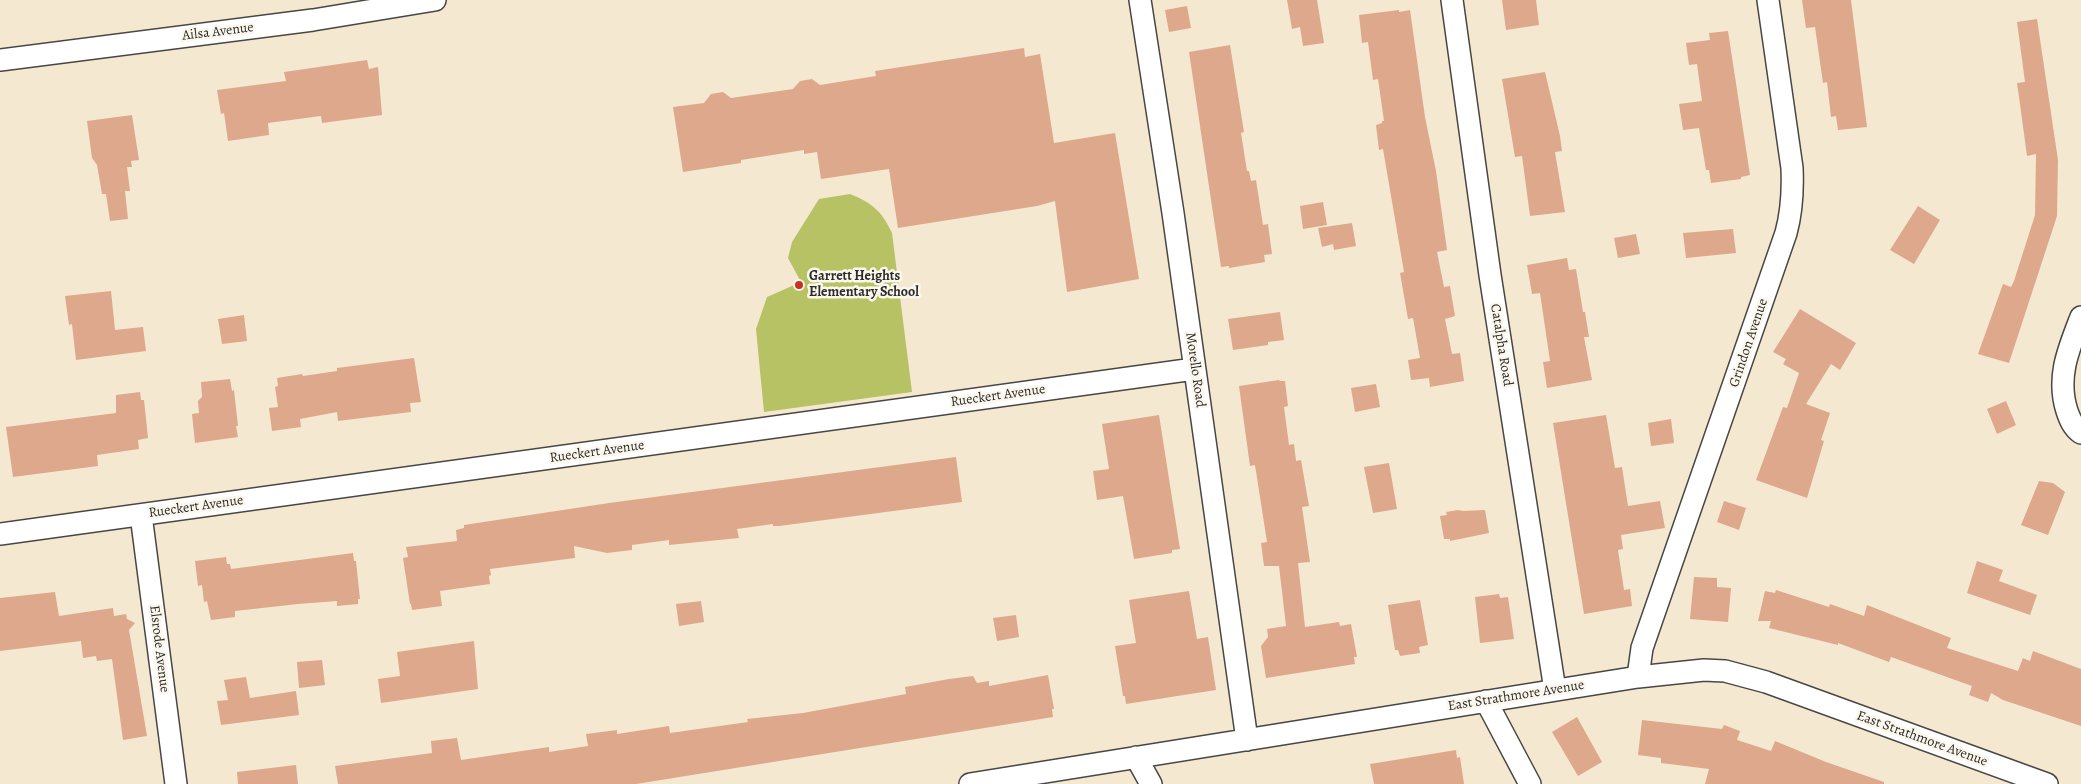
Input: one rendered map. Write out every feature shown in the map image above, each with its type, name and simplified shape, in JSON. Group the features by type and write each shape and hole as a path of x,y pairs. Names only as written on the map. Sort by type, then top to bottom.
{"street":[{"name":"Ailsa Avenue","path":"0,60 313,20 435,0"},
{"name":"Morello Road","path":"1140,0 1247,740"},
{"name":"Catalpha Road","path":"1452,0 1518,461 1555,690"},
{"name":"Grindon Avenue","path":"1638,677 1642,648 1739,373 1792,211 1792,168 1768,0"},
{"path":"2076,428 2065,404 2063,371 2067,352 2081,317"},
{"name":"Rueckert Avenue","path":"0,534 1194,369"},
{"name":"Elsrode Avenue","path":"141,514 176,784"},
{"name":"East Strathmore Avenue","path":"970,784 1638,677 1704,670 1725,671 1744,675 2047,784"},
{"path":"1486,701 1530,784"},
{"path":"1136,757 1151,784"}],"green space":[{"path":"850,194 876,209 892,233 912,392 764,412 756,329 767,297 801,282 788,258 792,242 819,199"}],"building":[{"path":"1287,0 1317,0 1324,43 1303,46 1300,27 1292,29"},
{"path":"1502,0 1536,0 1539,25 1506,30"},
{"path":"1802,0 1851,0 1867,127 1838,130 1836,116 1831,117 1827,82 1823,83 1815,27 1806,28"},
{"path":"1187,6 1191,28 1169,32 1165,10"},
{"path":"1399,10 1399,12 1410,10 1447,250 1437,252 1444,287 1450,286 1455,316 1445,319 1452,354 1460,353 1464,381 1430,387 1429,378 1411,380 1408,360 1420,358 1413,318 1408,319 1400,273 1404,272 1383,149 1379,150 1376,125 1384,121 1378,79 1373,80 1368,42 1362,43 1359,15"},
{"path":"2037,19 2058,160 2057,216 2009,363 1978,354 2003,284 2011,287 2014,281 2035,215 2036,154 2027,156 2017,83 2025,82 2017,22"},
{"path":"1728,31 1750,175 1741,177 1741,179 1711,183 1709,170 1706,170 1699,128 1683,130 1679,104 1702,101 1697,64 1689,65 1686,43 1710,40 1709,33"},
{"path":"1230,45 1244,132 1241,133 1247,171 1249,171 1251,181 1256,180 1263,225 1268,224 1272,254 1264,255 1265,262 1229,268 1229,266 1221,267 1189,52"},
{"path":"1024,48 1025,57 1040,54 1054,143 1115,133 1139,279 1067,292 1055,201 1037,206 898,228 889,169 821,179 817,152 804,154 804,150 741,160 741,163 683,172 673,107 704,103 711,94 723,92 731,98 793,89 800,81 812,79 820,85 876,76 875,71"},
{"path":"367,60 369,69 378,67 382,115 322,123 321,116 268,123 269,135 228,141 224,113 221,114 217,90 286,81 284,72"},
{"path":"1545,72 1560,136 1562,151 1555,152 1565,212 1530,216 1522,156 1515,157 1502,79"},
{"path":"132,115 139,160 131,161 132,167 127,167 130,191 125,191 128,219 110,221 106,194 102,194 97,165 92,158 87,121"},
{"path":"1323,202 1327,225 1303,229 1300,206"},
{"path":"1918,206 1940,220 1914,264 1890,250"},
{"path":"1352,223 1356,246 1334,250 1333,244 1322,247 1318,228"},
{"path":"1733,229 1736,253 1686,258 1683,233"},
{"path":"1636,234 1640,254 1618,258 1614,238"},
{"path":"1567,258 1569,270 1576,269 1583,312 1585,312 1589,337 1584,337 1592,380 1547,388 1543,362 1550,361 1540,293 1532,294 1527,265"},
{"path":"111,291 115,330 143,327 146,351 76,360 72,324 69,325 65,296"},
{"path":"1800,309 1856,343 1840,370 1831,364 1806,404 1830,413 1821,440 1824,441 1807,498 1756,480 1783,407 1787,408 1799,373 1783,364 1786,359 1773,352"},
{"path":"1280,312 1284,340 1268,342 1268,345 1233,350 1228,319"},
{"path":"244,315 247,341 222,344 218,319"},
{"path":"414,358 421,402 410,403 411,412 338,421 337,412 300,419 301,427 272,431 269,408 278,407 275,387 278,386 277,378 302,374 303,376 337,371 337,368"},
{"path":"230,379 232,391 234,390 238,437 195,443 192,414 199,413 198,401 202,397 201,382"},
{"path":"1279,380 1285,381 1288,406 1284,407 1289,445 1294,444 1296,461 1301,460 1309,506 1302,507 1310,562 1298,563 1305,627 1339,622 1340,626 1351,624 1357,657 1354,657 1355,664 1266,678 1261,646 1268,637 1267,629 1286,626 1279,566 1264,566 1261,543 1267,542 1255,465 1250,466 1239,386"},
{"path":"1376,384 1380,407 1355,412 1351,388"},
{"path":"140,392 141,400 144,400 148,438 138,440 139,449 97,455 98,466 13,477 6,427 116,413 116,395"},
{"path":"2006,401 2016,425 1997,434 1987,409"},
{"path":"1159,415 1180,549 1172,550 1172,553 1134,559 1123,496 1097,500 1093,471 1109,469 1102,424"},
{"path":"1606,415 1615,468 1622,467 1628,506 1660,501 1665,528 1621,535 1623,549 1618,550 1624,590 1630,589 1632,606 1584,614 1553,423"},
{"path":"1671,419 1674,443 1651,446 1648,423"},
{"path":"956,457 962,502 779,526 773,526 773,524 737,529 739,538 669,545 669,540 632,545 632,550 607,553 574,546 575,558 490,569 490,584 440,591 442,606 412,610 410,604 403,558 408,557 406,547 457,541 456,530 464,528 464,525 609,503"},
{"path":"1389,463 1397,509 1373,513 1364,467"},
{"path":"2039,481 2053,483 2065,492 2048,535 2021,525"},
{"path":"1724,501 1746,508 1739,530 1717,522"},
{"path":"1485,510 1489,533 1450,541 1450,539 1444,539 1440,516 1447,515 1446,512"},
{"path":"353,553 354,561 356,561 360,599 358,599 358,604 337,606 337,601 298,604 235,611 235,617 211,620 207,601 204,602 202,585 198,586 195,561 226,557 227,564 230,564 231,569"},
{"path":"1977,561 2003,570 1999,581 2037,595 2030,615 1967,593"},
{"path":"1694,577 1717,578 1717,587 1731,588 1728,622 1690,619"},
{"path":"1776,590 1829,607 1830,604 1864,616 1867,605 1951,638 1947,648 2018,671 2023,658 2030,661 2033,651 2081,669 2081,726 2003,700 1991,693 1988,702 1969,695 1972,686 1891,657 1889,662 1838,643 1838,645 1769,628 1771,621 1758,621 1765,591 1775,593"},
{"path":"1189,591 1197,639 1208,637 1216,690 1126,704 1115,646 1136,643 1129,600"},
{"path":"55,592 59,616 113,608 114,616 126,614 127,619 135,623 129,630 147,736 123,740 112,659 97,661 96,656 83,658 81,641 0,651 0,598"},
{"path":"1499,594 1500,598 1508,597 1514,639 1480,643 1475,597"},
{"path":"1420,600 1428,645 1419,647 1420,653 1400,656 1398,650 1395,650 1388,605"},
{"path":"701,601 704,622 679,626 676,604"},
{"path":"1016,615 1019,637 997,641 993,618"},
{"path":"474,641 478,689 381,703 378,679 400,676 397,652"},
{"path":"322,660 325,685 299,688 297,662"},
{"path":"1048,675 1054,709 1052,709 1053,717 636,784 338,784 335,766 432,753 431,741 457,738 461,760 549,747 549,752 588,746 586,734 617,730 617,734 669,726 670,733 748,722 747,719 803,713 906,694 905,687 949,679 973,676 977,683 989,681 989,686"},
{"path":"246,677 250,698 296,691 299,715 221,725 217,701 228,700 224,680"},
{"path":"1577,717 1602,762 1578,776 1552,732"},
{"path":"1642,720 1722,729 1724,725 1740,731 1737,740 1771,751 1775,741 1826,762 1884,782 1884,784 1705,784 1709,769 1661,763 1661,758 1638,755"},
{"path":"1456,750 1457,758 1460,757 1464,784 1374,784 1370,764"},
{"path":"296,765 298,784 238,784 237,772"}],"place":[{"name":"Garrett Heights Elementary School","path":"799,285"}]}
